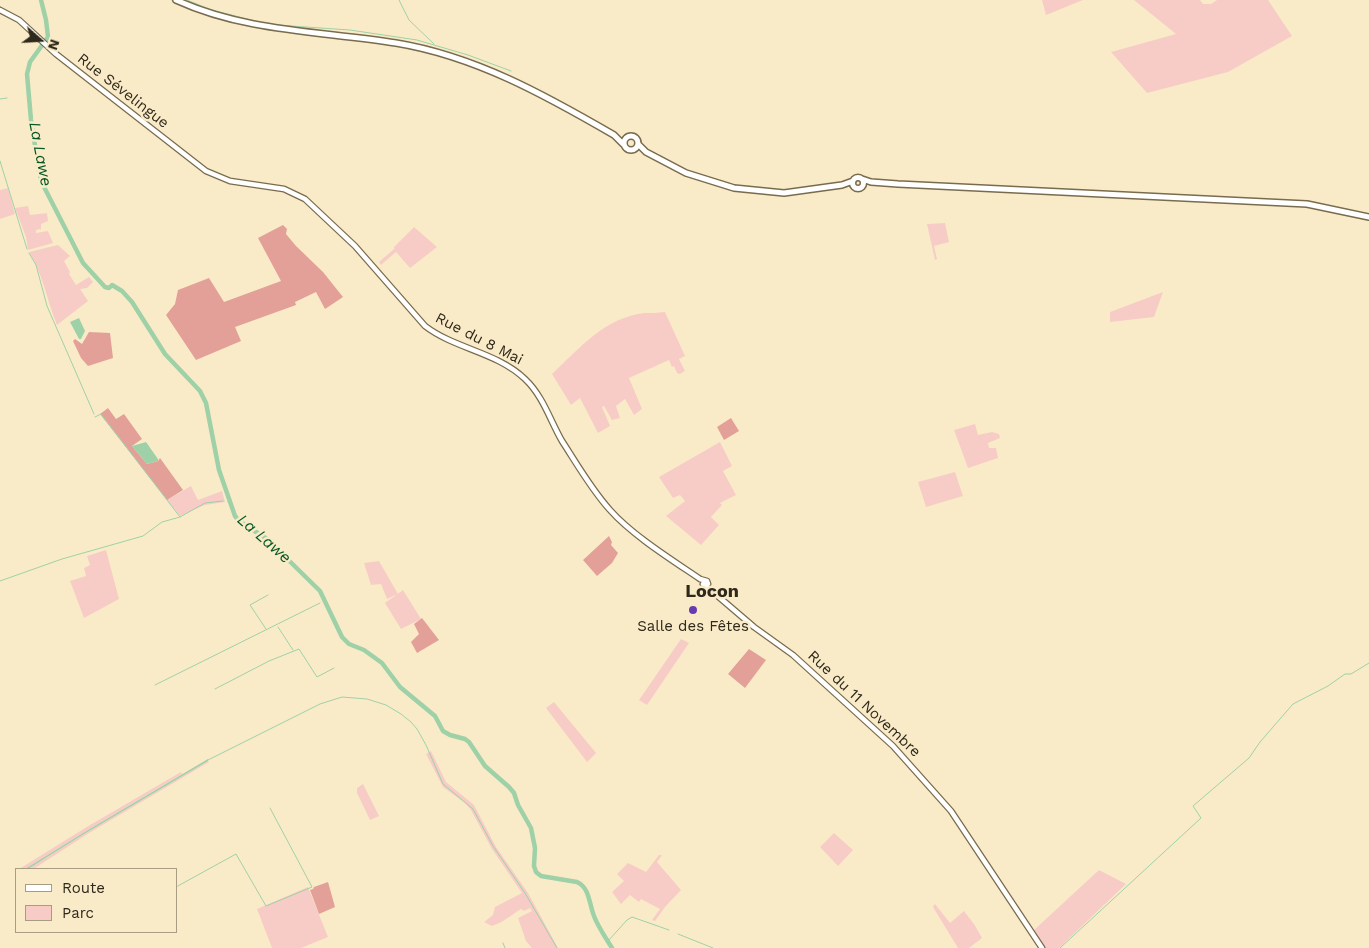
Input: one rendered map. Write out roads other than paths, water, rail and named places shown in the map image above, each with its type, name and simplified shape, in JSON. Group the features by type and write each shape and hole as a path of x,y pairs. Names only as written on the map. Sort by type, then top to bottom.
{"main road":[{"path":"176,0 242,23 373,39 445,53 491,70 524,85 614,135 627,150 646,152"},
{"name":"Rue Sévelingue","path":"0,10 16,17 44,44 199,166 214,175 236,183"},
{"path":"614,135 635,137 638,144 646,152 686,173 734,188 784,193 842,185 857,178 879,183 1307,204 1369,217"},
{"path":"623,144 627,137"},
{"path":"635,150 638,144"},
{"path":"862,179 863,186"},
{"path":"853,180 853,187"},
{"name":"Rue du 8 Mai","path":"236,183 273,187 301,196 349,240 425,326 495,359 522,376 535,390 562,439 610,510 634,533 705,583"},
{"path":"842,185 857,189 879,183"},
{"name":"Rue du 11 Novembre","path":"705,583 754,627 805,665 887,739 951,810 1042,948"}],"waterway":[{"name":"La Lawe","path":"41,0 48,37 30,62 27,74 31,120 42,183 83,263 105,287 109,288 112,285 122,291 132,302 165,354 200,391 206,403 219,470 235,516 239,521 267,539 320,591 342,637 349,644 364,650 382,663 400,687 435,716 443,731 469,742 485,766 509,787 514,793 518,805 531,828 535,848 534,866 536,872 541,876 577,882 581,885 587,892 592,911 612,948"},
{"path":"187,0 212,10 263,23"},
{"path":"399,0 409,20 434,44"},
{"path":"277,25 350,30 417,40 468,55 511,71"},
{"path":"0,99 7,98"},
{"path":"0,161 27,249"},
{"path":"29,253 36,265 47,306 94,414"},
{"path":"95,417 101,414 180,517"},
{"path":"0,581 62,559 143,536 162,522 180,517 205,503 223,501"},
{"path":"266,629 250,605 268,595"},
{"path":"155,685 320,603"},
{"path":"278,627 293,650"},
{"path":"215,689 269,661 299,649 317,677 334,668"},
{"path":"1060,948 1201,818 1193,806 1249,758 1260,742 1293,704 1328,686 1345,674 1351,674 1369,663"},
{"path":"206,761 320,704 342,697 367,699 386,705 401,714 417,729 443,784 473,809 493,846 525,893 557,948"},
{"path":"178,886 236,854 266,906 312,887 270,808"},
{"path":"608,941 632,917 669,930"},
{"path":"678,934 713,948"},
{"path":"503,943 505,948"}],"place":[{"name":"Salle des Fêtes","path":"693,610"}],"district":[{"name":"Locon","path":"712,592"}]}
